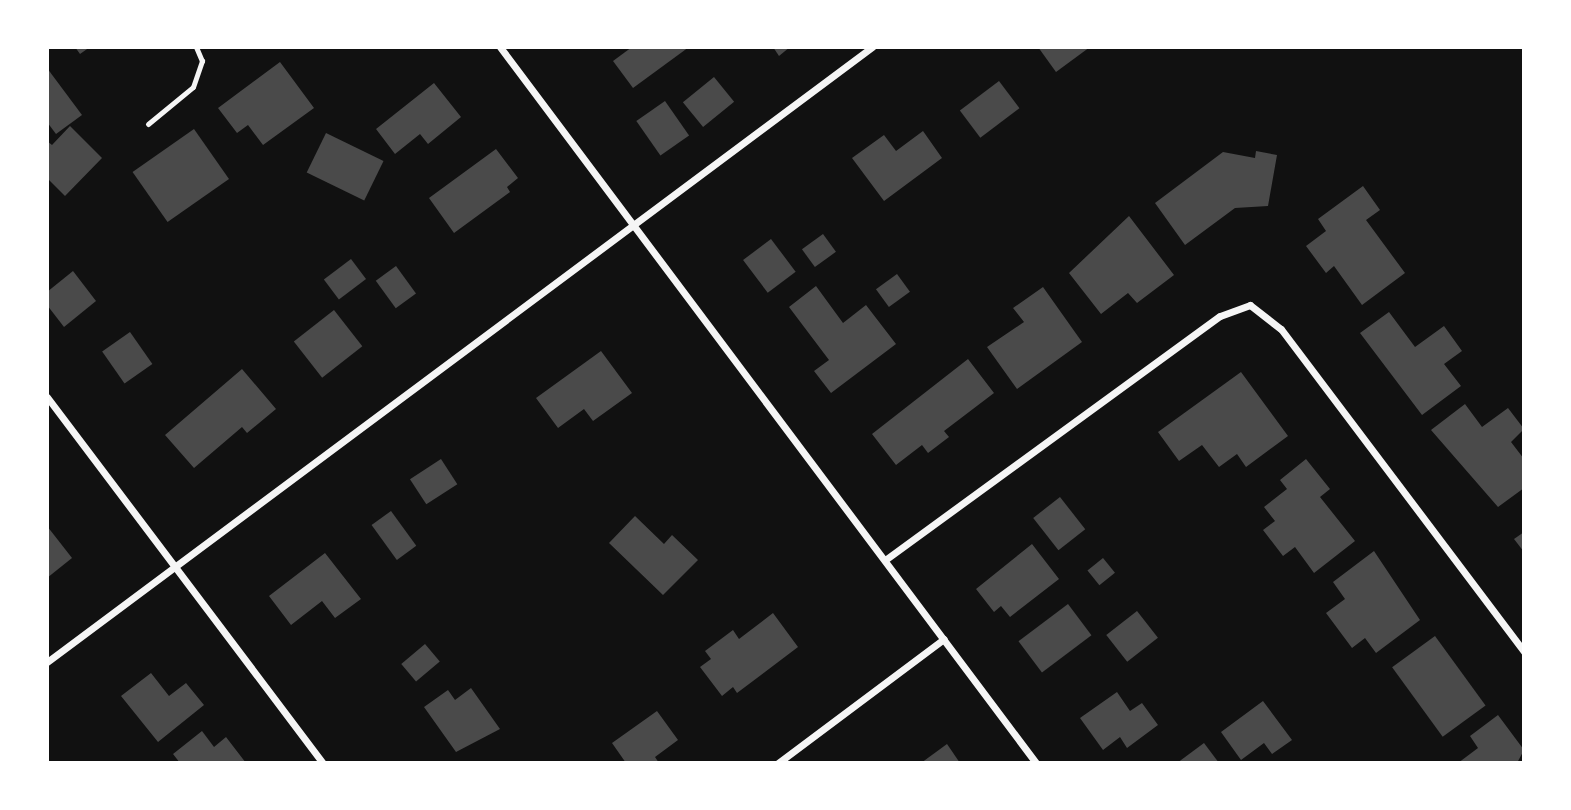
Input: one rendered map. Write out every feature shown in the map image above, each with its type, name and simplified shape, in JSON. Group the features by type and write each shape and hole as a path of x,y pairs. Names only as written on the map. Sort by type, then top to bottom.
{"street":[{"path":"500,47 1036,763"},
{"path":"47,662 872,47"},
{"path":"884,560 1220,316 1250,305 1282,329 1524,652"},
{"path":"47,397 323,763"},
{"path":"778,763 944,639"}],"lane":[{"path":"148,124 193,87 202,61 196,47"}],"building":[{"path":"75,47 90,47 80,54"},
{"path":"632,47 689,47 633,88 613,61"},
{"path":"773,47 790,47 779,56"},
{"path":"1038,47 1090,47 1056,72"},
{"path":"280,62 314,108 263,145 248,125 237,133 218,108"},
{"path":"47,68 82,115 56,134 47,122"},
{"path":"714,77 734,102 703,127 683,102"},
{"path":"999,81 1019,108 980,138 960,110"},
{"path":"434,83 461,117 428,144 420,134 395,154 376,129"},
{"path":"665,101 689,135 660,155 636,121"},
{"path":"70,126 102,158 65,196 47,178 47,141 52,145"},
{"path":"194,129 229,179 168,222 133,172"},
{"path":"923,131 942,158 884,201 852,158 884,135 896,151"},
{"path":"326,133 384,161 364,201 307,173"},
{"path":"496,149 518,178 507,187 510,192 454,233 429,198"},
{"path":"1256,151 1277,155 1268,206 1235,208 1185,245 1155,203 1223,152 1255,158"},
{"path":"1363,186 1380,210 1366,220 1405,273 1362,305 1334,266 1326,273 1306,246 1326,231 1318,219"},
{"path":"1129,216 1174,275 1137,303 1128,293 1101,314 1069,273"},
{"path":"823,234 836,252 815,267 802,249"},
{"path":"771,239 796,272 768,293 743,260"},
{"path":"351,259 366,279 339,299 324,279"},
{"path":"396,266 416,294 396,308 376,281"},
{"path":"73,271 96,301 64,327 47,305 47,292"},
{"path":"897,274 910,292 889,307 876,289"},
{"path":"816,286 843,323 866,305 896,344 831,393 814,371 829,360 789,307"},
{"path":"1043,287 1082,342 1017,389 987,347 1024,322 1013,308"},
{"path":"334,310 362,346 322,378 294,341"},
{"path":"1389,312 1415,347 1444,326 1462,351 1444,364 1461,386 1422,415 1360,333"},
{"path":"130,332 152,364 125,383 102,352"},
{"path":"601,351 632,393 593,421 584,409 558,428 536,398"},
{"path":"968,359 994,393 944,431 949,437 928,453 922,445 896,465 872,434"},
{"path":"242,369 276,409 247,433 242,427 194,468 165,435"},
{"path":"1241,372 1288,436 1246,467 1237,454 1219,467 1202,445 1179,461 1158,432"},
{"path":"1465,404 1482,427 1508,408 1524,429 1511,442 1524,459 1524,488 1498,507 1431,430"},
{"path":"441,459 457,484 426,504 410,479"},
{"path":"1306,459 1330,489 1320,497 1355,541 1314,573 1295,547 1283,556 1263,530 1275,521 1264,507 1287,489 1280,480"},
{"path":"1060,497 1085,529 1058,550 1033,518"},
{"path":"391,511 416,546 397,560 372,525"},
{"path":"635,516 664,544 672,535 698,560 663,595 609,543"},
{"path":"47,526 72,558 47,578"},
{"path":"1524,532 1524,552 1514,539"},
{"path":"1032,544 1059,579 1010,617 1001,606 994,612 976,589"},
{"path":"1374,551 1420,620 1376,653 1365,638 1352,648 1326,613 1345,599 1333,582"},
{"path":"325,553 361,599 335,618 322,601 291,625 269,596"},
{"path":"1103,558 1115,573 1099,585 1087,571"},
{"path":"1068,604 1091,635 1042,672 1018,641"},
{"path":"1137,611 1158,638 1127,662 1106,635"},
{"path":"773,613 798,647 737,693 733,687 722,696 700,667 711,659 705,651 733,630 739,639"},
{"path":"1435,636 1486,706 1443,737 1392,667"},
{"path":"425,644 440,662 416,682 401,664"},
{"path":"151,673 169,696 186,683 204,705 158,742 121,696"},
{"path":"471,688 500,729 456,752 424,707 448,690 455,700"},
{"path":"1117,692 1130,711 1142,703 1158,725 1127,748 1120,737 1103,750 1080,718"},
{"path":"1263,701 1292,740 1272,754 1264,743 1241,760 1221,732"},
{"path":"657,711 678,740 655,757 659,763 626,763 612,743"},
{"path":"1498,715 1524,750 1517,763 1458,763 1478,748 1470,736"},
{"path":"202,731 214,747 226,737 246,763 180,763 173,754"},
{"path":"1204,743 1219,763 1177,763"},
{"path":"947,744 960,763 921,763"}]}
